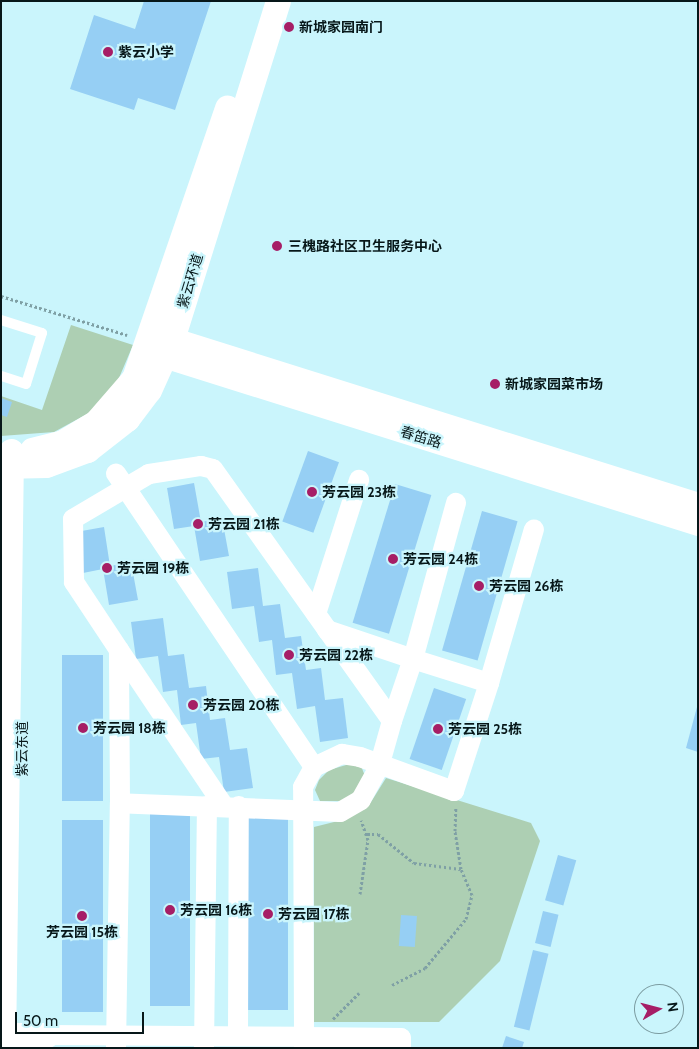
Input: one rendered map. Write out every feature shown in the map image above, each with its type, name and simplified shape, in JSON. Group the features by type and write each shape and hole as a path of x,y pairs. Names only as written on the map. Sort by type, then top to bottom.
{"street":[{"name":"紫云环道","path":"156,343 262,1"},
{"name":"紫云环道","path":"10,462 61,443 96,422 125,392 156,343 278,1"},
{"name":"春笛路","path":"156,343 698,505"},
{"name":"春笛路","path":"156,343 698,523"},
{"name":"紫云东道","path":"10,462 17,506 8,1000 11,1041"},
{"path":"238,1036 223,806 74,582 70,530 73,519 121,482 149,474 201,466 213,469 392,721"},
{"path":"322,622 359,480"},
{"path":"121,482 314,767"},
{"path":"120,803 302,808 340,812 361,800 379,767 413,659 456,504"},
{"path":"304,1042 303,787 314,767 342,754 454,791 489,683 534,529"},
{"path":"322,622 413,659 489,683"},
{"path":"116,1042 120,803 119,650"},
{"path":"205,1042 223,806"},
{"path":"11,1041 47,1034 116,1042 205,1042 238,1036 304,1042 401,1038 401,1048"}],"lane":[{"path":"1,320 42,333 26,384 1,376"}],"path":[{"path":"1,296 156,343"},
{"path":"392,985 425,968 466,918 472,895 461,869 455,831 458,801"},
{"path":"357,812 367,834 360,894"},
{"path":"367,834 378,834 414,863 461,869"},
{"path":"330,1022 359,993"}],"green space":[{"path":"71,325 133,345 116,385 89,413 54,432 1,436 1,396 42,410"},
{"path":"353,763 361,766 365,776 358,791 345,801 320,801 315,790 319,780 329,770"},
{"path":"386,778 531,823 540,841 500,961 439,1022 314,1022 314,827 346,819 371,802"}],"building":[{"path":"144,1 211,1 175,110 138,98 134,110 70,89 94,15 135,29"},
{"path":"1,398 12,402 7,417 1,415"},
{"name":"芳云园 23栋","path":"308,451 339,462 313,533 282,521"},
{"name":"芳云园 21栋","path":"194,483 201,522 222,518 229,556 200,561 194,526 174,529 167,488"},
{"name":"芳云园 24栋","path":"395,484 431,495 389,634 353,623"},
{"name":"芳云园 26栋","path":"482,511 518,521 478,661 442,650"},
{"name":"芳云园 19栋","path":"104,527 110,566 131,562 138,600 109,605 103,569 83,573 76,532"},
{"name":"芳云园 22栋","path":"258,568 263,606 280,604 285,638 301,636 306,670 321,668 325,700 343,698 348,738 320,742 315,706 297,709 292,673 276,675 272,640 259,642 254,606 232,609 227,572"},
{"name":"芳云园 20栋","path":"163,618 168,656 184,654 189,688 206,686 210,720 225,718 230,750 247,748 253,788 224,792 219,757 201,759 196,723 181,725 177,690 163,692 158,656 136,659 131,622"},
{"name":"芳云园 18栋","path":"62,655 103,655 103,801 62,801"},
{"name":"芳云园 25栋","path":"434,688 466,699 442,770 410,759"},
{"path":"698,707 698,752 686,748"},
{"name":"芳云园 16栋","path":"150,814 190,814 190,1006 150,1006"},
{"name":"芳云园 17栋","path":"248,818 288,818 288,1010 248,1010"},
{"name":"芳云园 15栋","path":"62,820 103,820 103,1012 62,1012"},
{"path":"558,855 576,860 563,905 545,900"},
{"path":"543,911 559,915 551,947 535,943"},
{"path":"401,915 417,916 415,947 399,946"},
{"path":"533,950 549,954 529,1031 514,1027"},
{"path":"506,1036 524,1042 522,1048 502,1048"}],"place":[{"name":"新城家园南门","path":"289,27"},
{"name":"紫云小学","path":"108,52"},
{"name":"三槐路社区卫生服务中心","path":"277,246"},
{"name":"新城家园菜市场","path":"495,384"},
{"name":"芳云园 23栋","path":"312,492"},
{"name":"芳云园 21栋","path":"198,524"},
{"name":"芳云园 24栋","path":"393,559"},
{"name":"芳云园 19栋","path":"107,568"},
{"name":"芳云园 26栋","path":"479,586"},
{"name":"芳云园 22栋","path":"289,655"},
{"name":"芳云园 20栋","path":"193,705"},
{"name":"芳云园 18栋","path":"83,728"},
{"name":"芳云园 25栋","path":"438,729"},
{"name":"芳云园 16栋","path":"170,910"},
{"name":"芳云园 17栋","path":"268,914"},
{"name":"芳云园 15栋","path":"82,916"}]}
